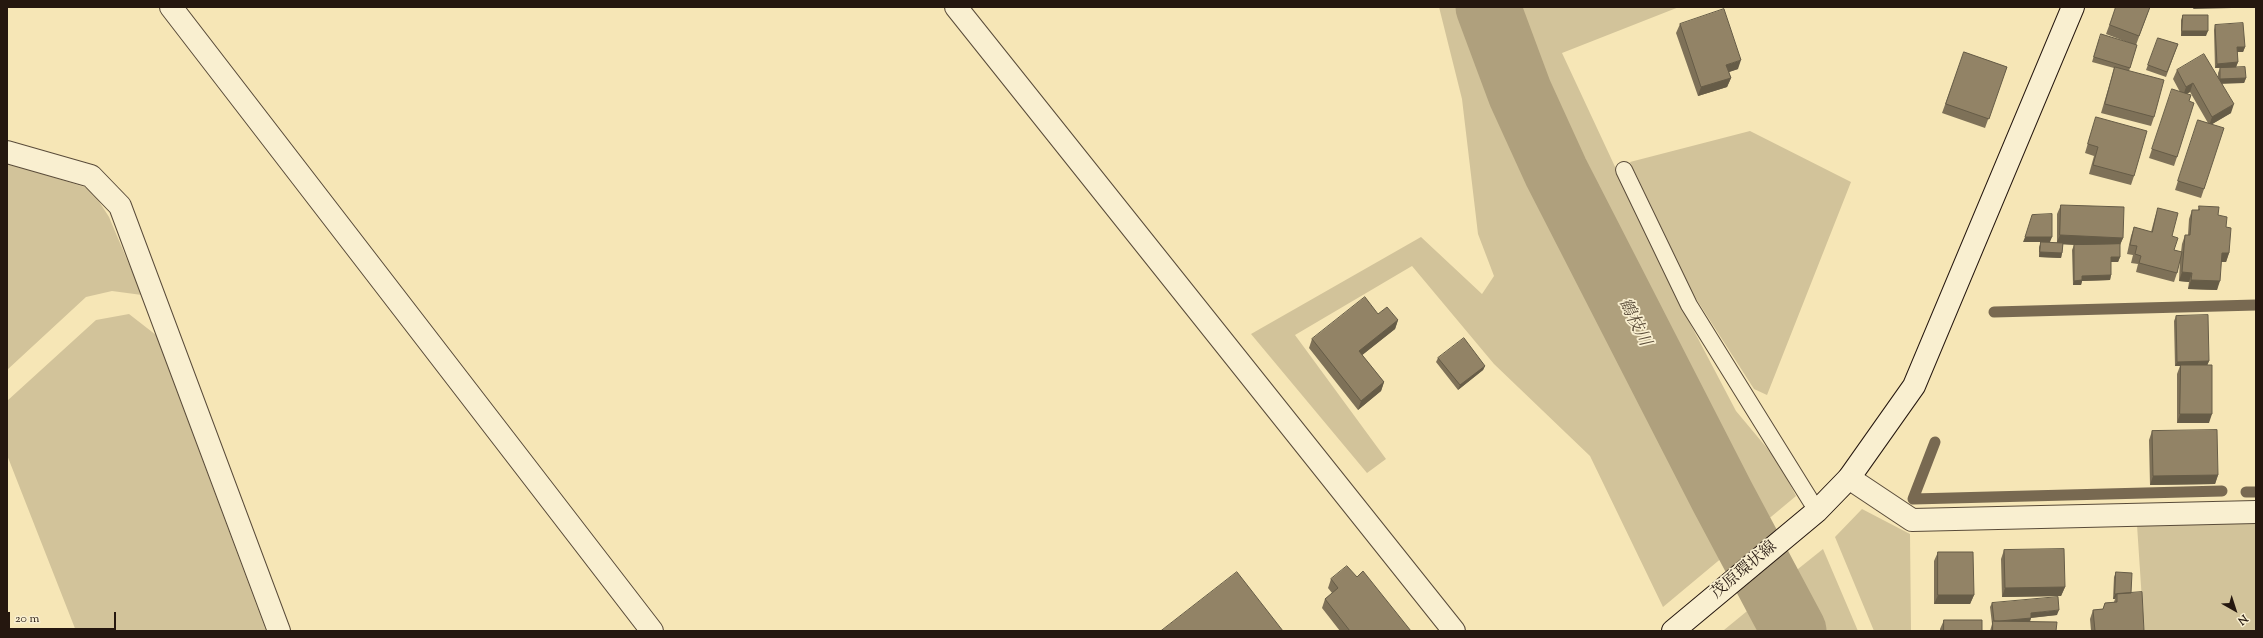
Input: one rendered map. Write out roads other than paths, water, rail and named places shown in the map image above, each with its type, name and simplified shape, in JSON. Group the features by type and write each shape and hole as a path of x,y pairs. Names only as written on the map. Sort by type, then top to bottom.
{"street":[{"path":"171,7 652,631"},
{"path":"956,7 1454,631"},
{"name":"茂原環状線","path":"1673,631 1817,511 1849,478 1914,386 2073,7"},
{"path":"7,152 91,176 120,206 279,631"},
{"path":"1849,478 1912,520 2256,512"}],"lane":[{"path":"1624,170 1690,305 1817,511"}],"waterway":[{"name":"鶴枝川","path":"1488,7 1520,93 1556,172 1722,496 1794,631"},
{"path":"1994,312 2256,305"},
{"path":"1935,442 1913,499 2222,491"},
{"path":"2246,492 2256,492"}]}
